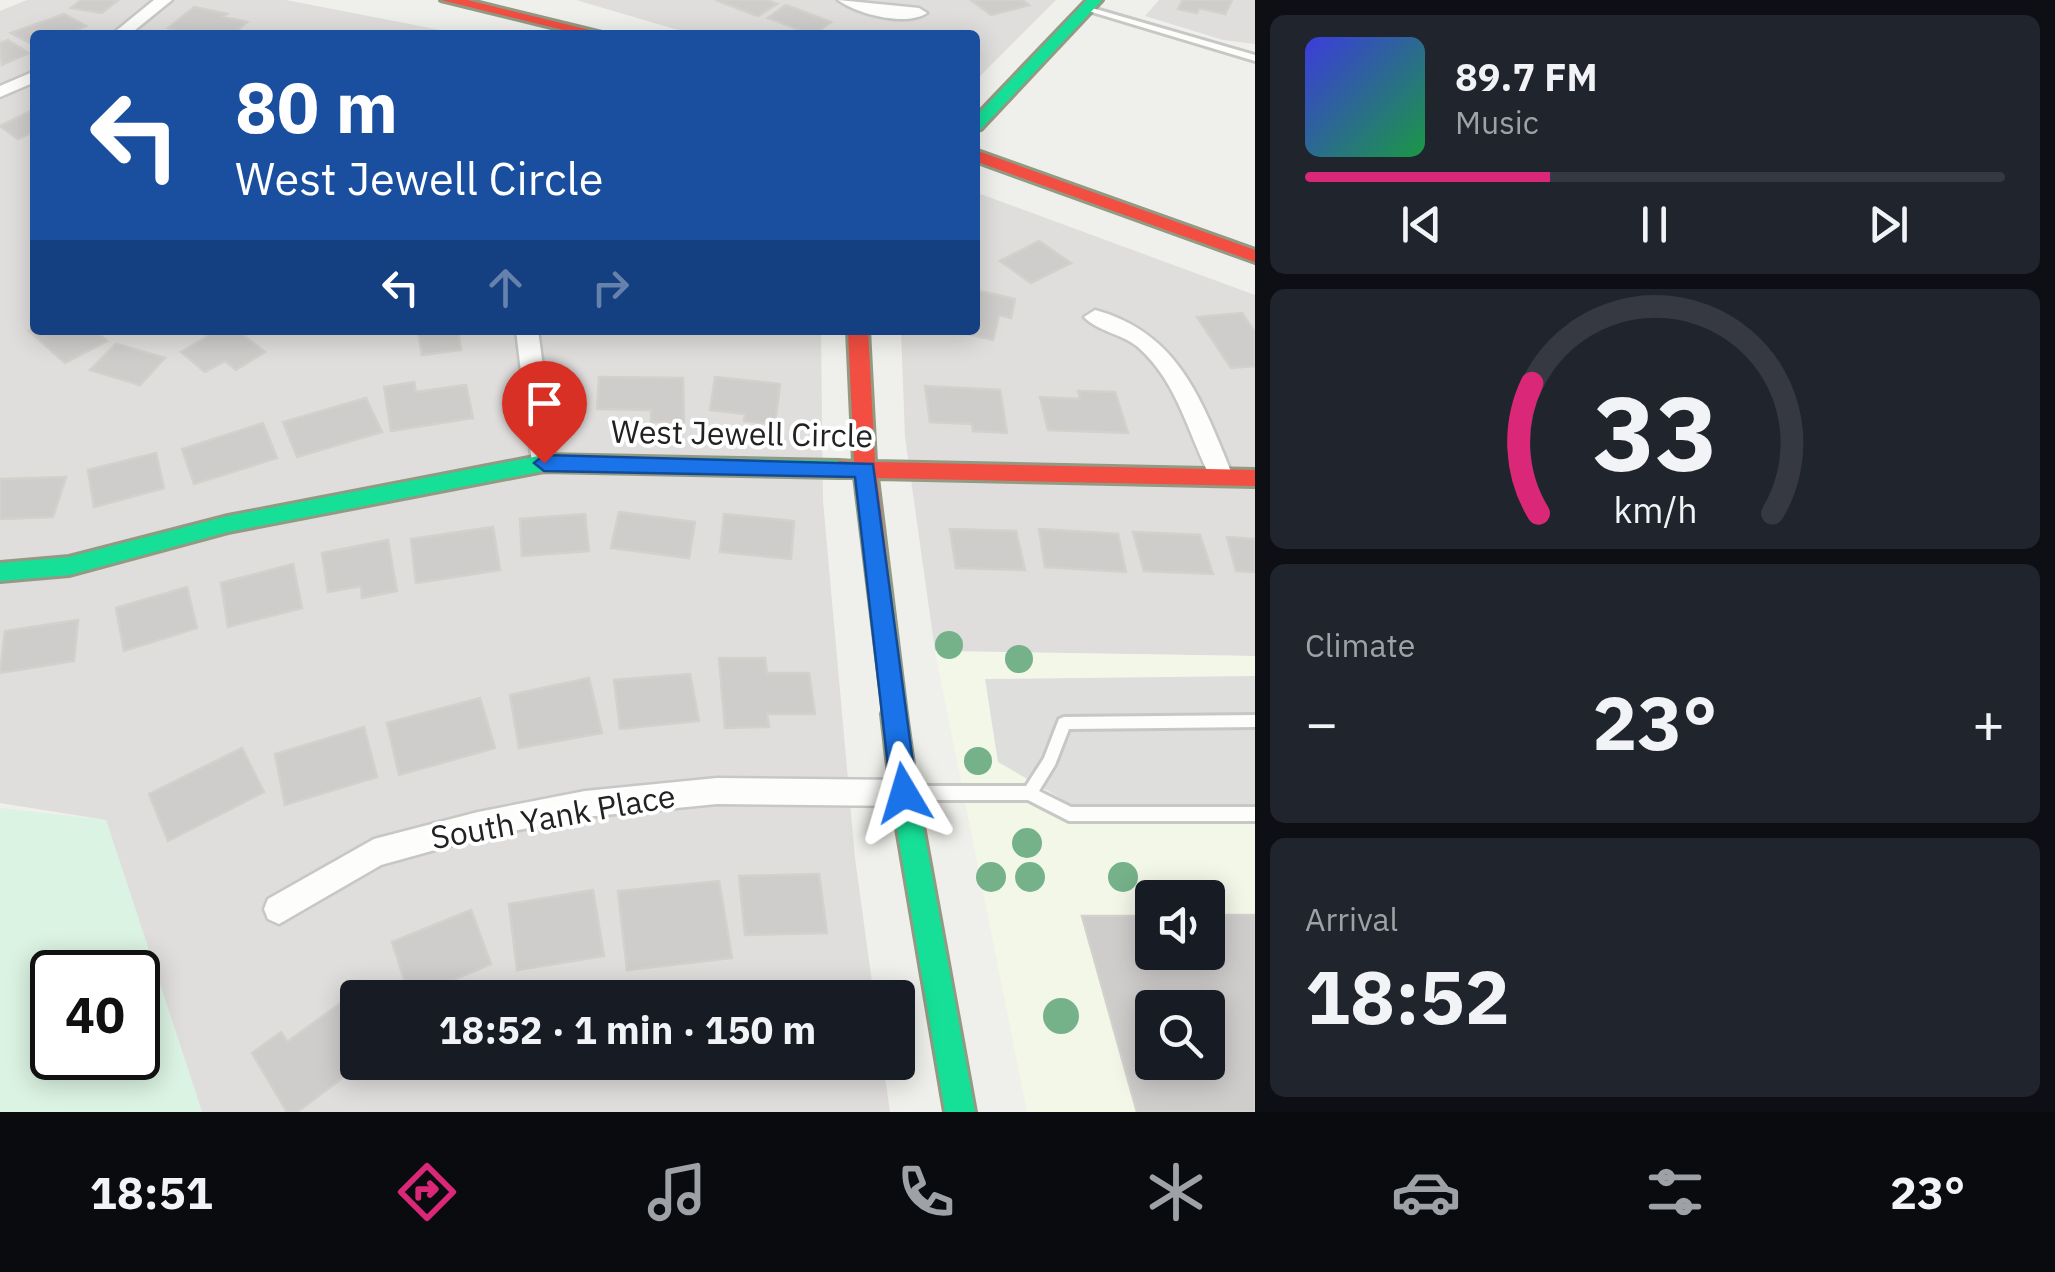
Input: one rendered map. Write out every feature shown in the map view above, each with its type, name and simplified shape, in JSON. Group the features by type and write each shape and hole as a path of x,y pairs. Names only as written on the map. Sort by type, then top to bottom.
{"street":[{"path":"125,30 164,0"},
{"path":"448,0 581,30"},
{"path":"846,0 877,11 919,12"},
{"path":"980,121 1091,4"},
{"path":"0,92 30,78"},
{"path":"980,156 1255,256"},
{"path":"1095,317 1138,334 1166,360 1190,400 1221,476"},
{"path":"529,335 544,463"},
{"path":"858,335 865,469 904,793 960,1112"},
{"name":"West Jewell Circle","path":"0,572 69,566 228,524 544,463 1255,478"},
{"name":"South Yank Place","path":"279,909 374,854 412,841 551,810 642,796 717,791 904,793"}],"lane":[{"path":"1091,4 1255,58"},
{"path":"1030,793 1050,762 1064,723 1255,721"},
{"path":"904,793 1030,793 1069,814 1255,814"}],"shaded area":[{"path":"27,0 286,0 440,30 30,30 30,335 821,335 823,501 855,858 872,980 340,980 340,1080 885,1080 890,1112 202,1112 160,984 160,950 149,950 106,820 0,803 0,11"},
{"path":"576,0 1056,0 980,76 980,30 678,30"},
{"path":"1159,0 1255,0 1255,44 1223,40 1145,16"},
{"path":"980,194 1255,295 1255,656 935,651 905,437 901,335 980,335"},
{"path":"935,651 1255,656 1255,1112 1027,1112"},
{"path":"1255,676 1255,811 1079,809 998,762 985,679"}],"green space":[{"path":"0,808 106,820 149,950 30,950 30,1080 160,1080 160,984 202,1112 0,1112"}],"building":[{"path":"81,0 118,0 102,13 71,8"},
{"path":"716,0 767,0 777,4 758,16"},
{"path":"971,0 1022,0 1029,5 991,15"},
{"path":"1183,0 1232,0 1225,14 1199,8 1197,13 1178,9"},
{"path":"786,5 831,22 820,30 800,30 768,18"},
{"path":"194,7 247,22 238,30 168,28"},
{"path":"64,14 86,26 78,30 30,30 30,43 11,33"},
{"path":"8,40 29,53 2,65 0,43"},
{"path":"30,111 30,133 18,139 0,126"},
{"path":"1039,241 1071,263 1031,283 1000,261"},
{"path":"980,291 1015,299 1011,318 999,315 993,340 971,335 980,335"},
{"path":"1242,313 1255,332 1255,366 1231,368 1197,317"},
{"path":"34,335 100,335 107,341 65,363"},
{"path":"210,335 243,335 265,352 236,370 225,361 205,372 181,352"},
{"path":"419,335 459,335 461,350 422,355"},
{"path":"116,344 165,358 140,385 90,370"},
{"path":"599,377 683,378 684,422 651,422 651,410 597,409"},
{"path":"715,377 780,384 775,424 744,421 745,414 710,410"},
{"path":"414,382 416,392 466,385 473,418 391,431 384,387"},
{"path":"925,386 1000,390 1007,433 973,431 972,424 930,422"},
{"path":"1078,391 1115,392 1128,433 1048,430 1040,397 1080,399"},
{"path":"366,398 382,432 297,457 283,422"},
{"path":"263,423 277,458 194,484 182,449"},
{"path":"156,453 164,488 94,507 88,470"},
{"path":"66,477 53,517 0,519 0,479"},
{"path":"619,512 695,522 689,558 611,548"},
{"path":"585,514 589,551 522,556 520,519"},
{"path":"724,514 794,521 791,559 720,552"},
{"path":"493,527 500,570 416,583 411,539"},
{"path":"950,529 1016,531 1025,570 956,568"},
{"path":"1039,529 1118,534 1126,572 1045,567"},
{"path":"1133,532 1200,535 1213,574 1144,571"},
{"path":"1227,537 1255,539 1255,572 1236,571"},
{"path":"388,540 397,591 362,598 361,586 328,592 322,553"},
{"path":"293,564 302,608 228,627 221,583"},
{"path":"187,587 197,628 124,651 116,608"},
{"path":"78,620 74,661 0,673 5,631"},
{"path":"719,658 765,658 767,673 809,673 815,714 767,714 769,727 725,728"},
{"path":"690,674 699,721 620,729 614,680"},
{"path":"589,678 602,733 519,748 510,695"},
{"path":"480,698 495,748 399,775 387,723"},
{"path":"364,727 377,777 285,805 275,754"},
{"path":"242,748 264,792 168,841 149,794"},
{"path":"819,874 827,933 745,935 739,876"},
{"path":"719,881 732,958 627,970 618,891"},
{"path":"593,890 604,956 517,970 509,904"},
{"path":"471,910 491,964 453,980 404,980 392,942"},
{"path":"1225,915 1255,915 1255,1112 1137,1112 1082,916 1135,916 1135,970 1225,970"},
{"path":"340,1004 340,1080 297,1112 287,1112 252,1053 281,1032 287,1042"}],"traffic: fast":[{"path":"980,121 1095,0"},
{"path":"0,572 69,566 228,524 544,463 839,469"},
{"path":"894,714 904,793 960,1112"}],"traffic: jam":[{"path":"448,0 581,30"},
{"path":"980,157 1255,256"},
{"path":"858,335 865,469 894,714"},
{"path":"839,469 1255,478"}],"route":[{"path":"544,463 865,469 904,793"}]}
